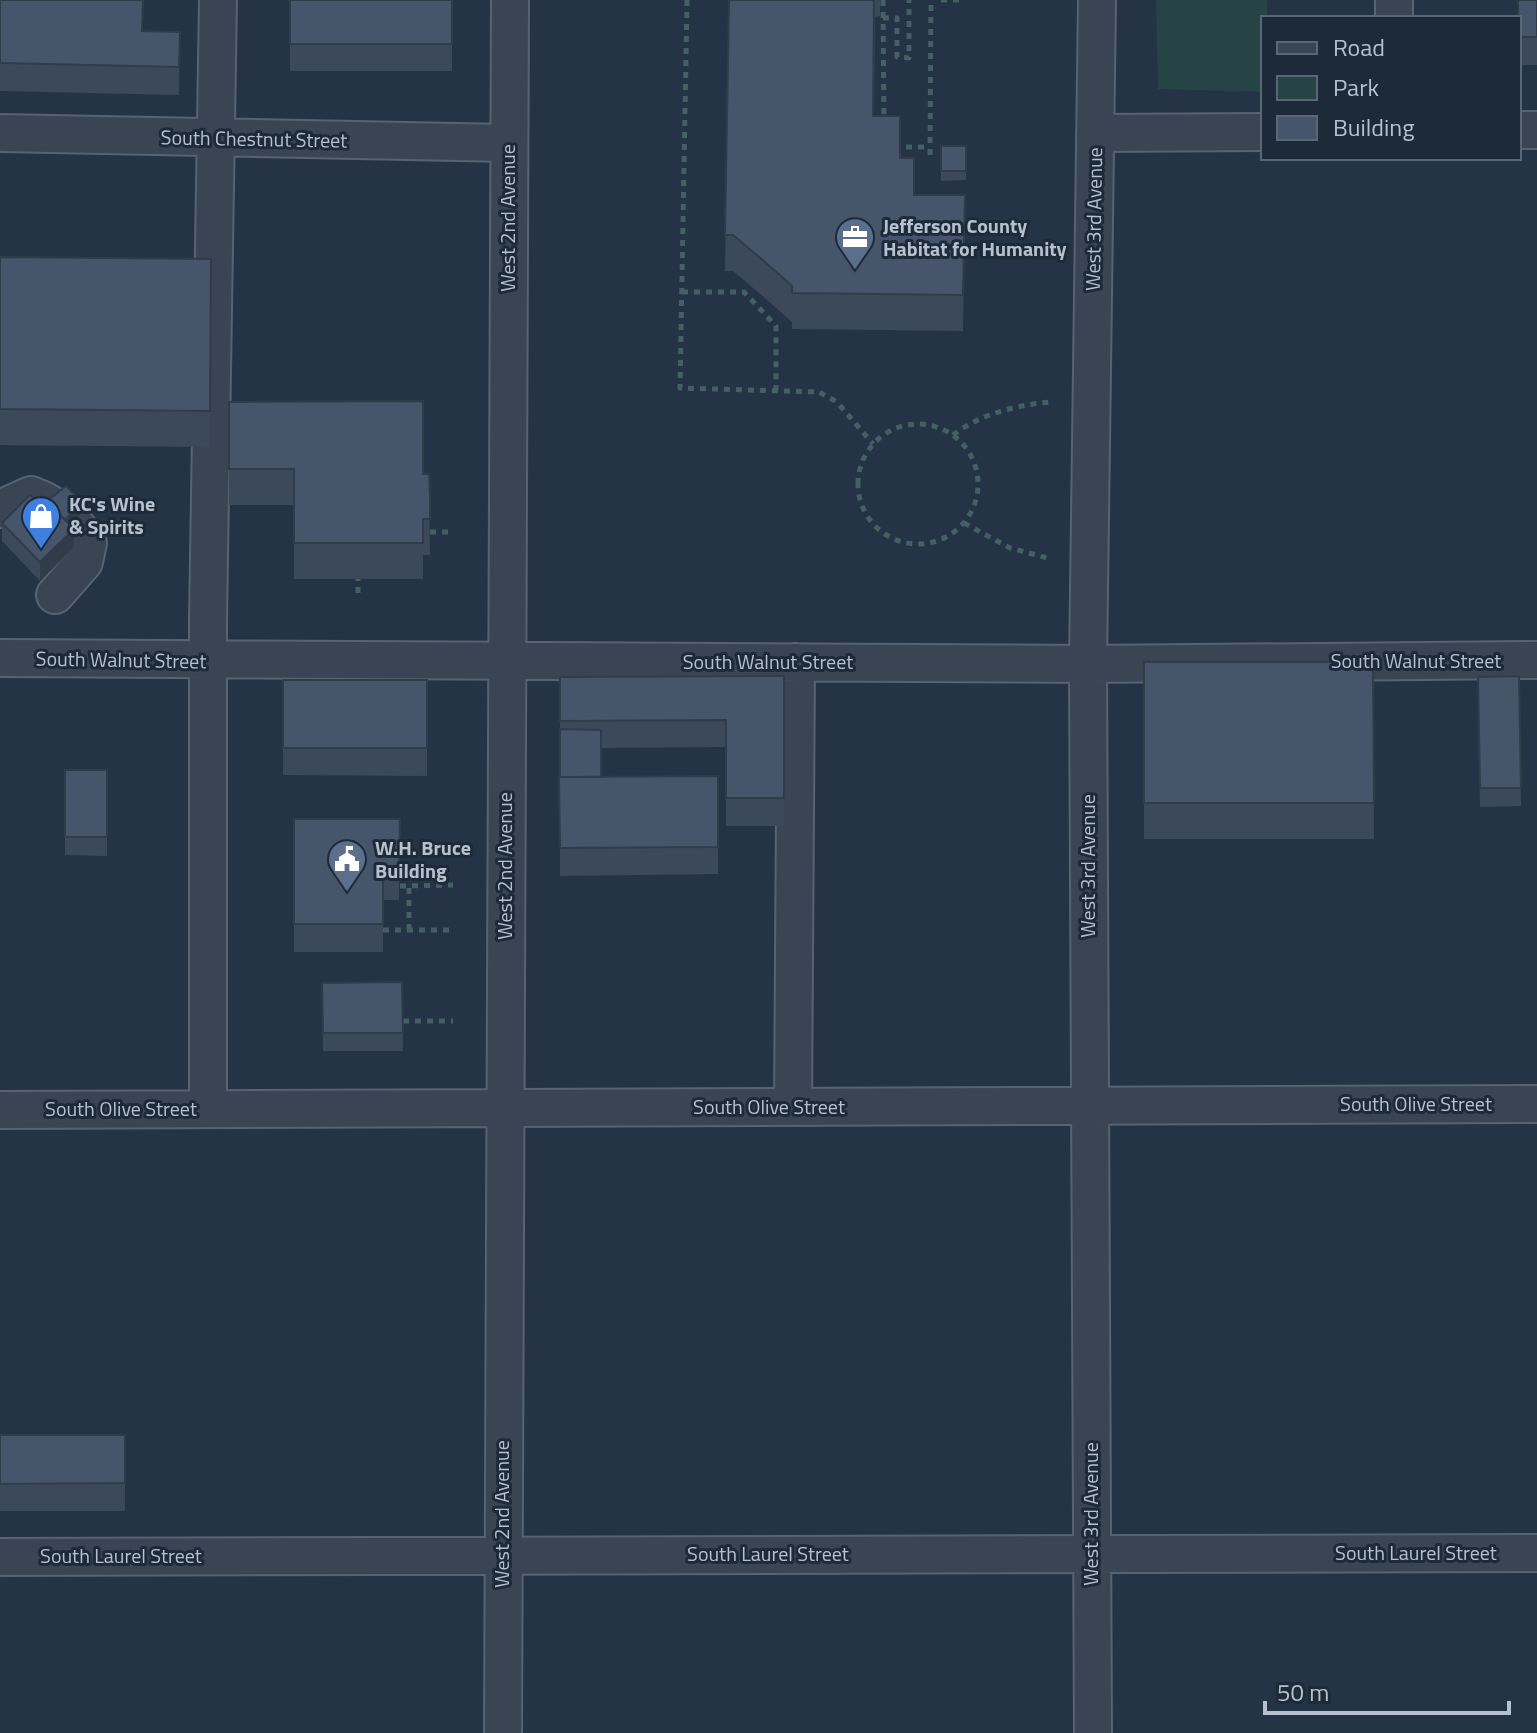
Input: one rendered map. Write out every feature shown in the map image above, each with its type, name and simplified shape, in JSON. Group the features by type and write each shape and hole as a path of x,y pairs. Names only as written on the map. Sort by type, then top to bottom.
{"street":[{"path":"208,1109 208,662 218,0"},
{"name":"West 2nd Avenue","path":"503,1733 503,1109 510,0"},
{"name":"West 3rd Avenue","path":"1093,1733 1088,664 1097,0"},
{"path":"1095,133 1261,132"},
{"name":"South Chestnut Street","path":"0,133 217,140 508,143"},
{"path":"0,509 31,495 50,502 79,526 88,543 84,562 55,595"},
{"name":"South Walnut Street","path":"0,658 208,662 506,660 1088,664 1537,660"},
{"path":"793,1107 796,662"},
{"name":"South Olive Street","path":"0,1110 1537,1104"},
{"name":"South Laurel Street","path":"0,1557 1537,1553"}],"path":[{"path":"687,0 680,388 819,392 837,402 873,444"},
{"path":"883,0 884,133"},
{"path":"883,18 897,18 897,57 909,58 909,0"},
{"path":"884,147 930,151 931,0"},
{"path":"941,0 965,0"},
{"path":"682,292 744,292 758,306 776,326 776,390"},
{"path":"758,306 765,298"},
{"path":"953,435 981,419 1027,404 1050,402"},
{"path":"917,423 936,426 953,435 967,448 975,466 978,485 974,505 964,523 938,540 908,544 888,537 872,524 861,506 857,486 860,467 873,444 898,427 917,423"},
{"path":"964,523 1010,548 1048,558"},
{"path":"430,532 449,532"},
{"path":"358,579 358,593"},
{"path":"400,886 453,885"},
{"path":"409,886 409,930"},
{"path":"383,930 453,930"},
{"path":"403,1021 453,1021"}],"green space":[{"path":"1156,0 1267,0 1267,16 1261,16 1261,92 1158,89"}],"building":[{"path":"0,0 143,0 142,31 180,32 179,67 0,63"},
{"path":"290,0 452,0 452,44 290,44"},
{"path":"729,0 874,0 873,116 900,116 900,158 914,158 914,195 965,195 963,295 792,293 792,286 765,262 733,235 725,235"},
{"path":"1518,0 1537,0 1537,37 1521,37 1521,16 1518,16"},
{"path":"941,146 966,146 966,171 941,171"},
{"path":"0,257 211,259 210,411 0,409"},
{"path":"423,401 423,474 429,474 430,519 423,519 423,543 294,543 294,469 229,469 229,402"},
{"path":"66,486 82,502 65,520 47,501"},
{"path":"30,495 37,501 42,496 74,529 40,562 2,523"},
{"path":"1144,662 1373,662 1374,803 1144,803"},
{"path":"784,676 784,798 726,798 726,720 560,721 560,677"},
{"path":"1519,676 1521,788 1480,788 1478,677"},
{"path":"283,680 427,680 427,748 283,748"},
{"path":"560,729 601,730 601,777 560,777"},
{"path":"65,770 107,770 107,837 65,837"},
{"path":"718,776 718,847 560,848 559,777"},
{"name":"W.H. Bruce Building","path":"294,819 400,819 399,873 383,872 383,924 294,924"},
{"path":"402,982 403,1033 323,1033 322,983"},
{"path":"0,1435 125,1435 125,1483 0,1484"}],"place":[{"name":"Jefferson County Habitat for Humanity","path":"855,271"},
{"name":"KC's Wine & Spirits","path":"41,550"},
{"name":"W.H. Bruce Building","path":"347,893"}]}
